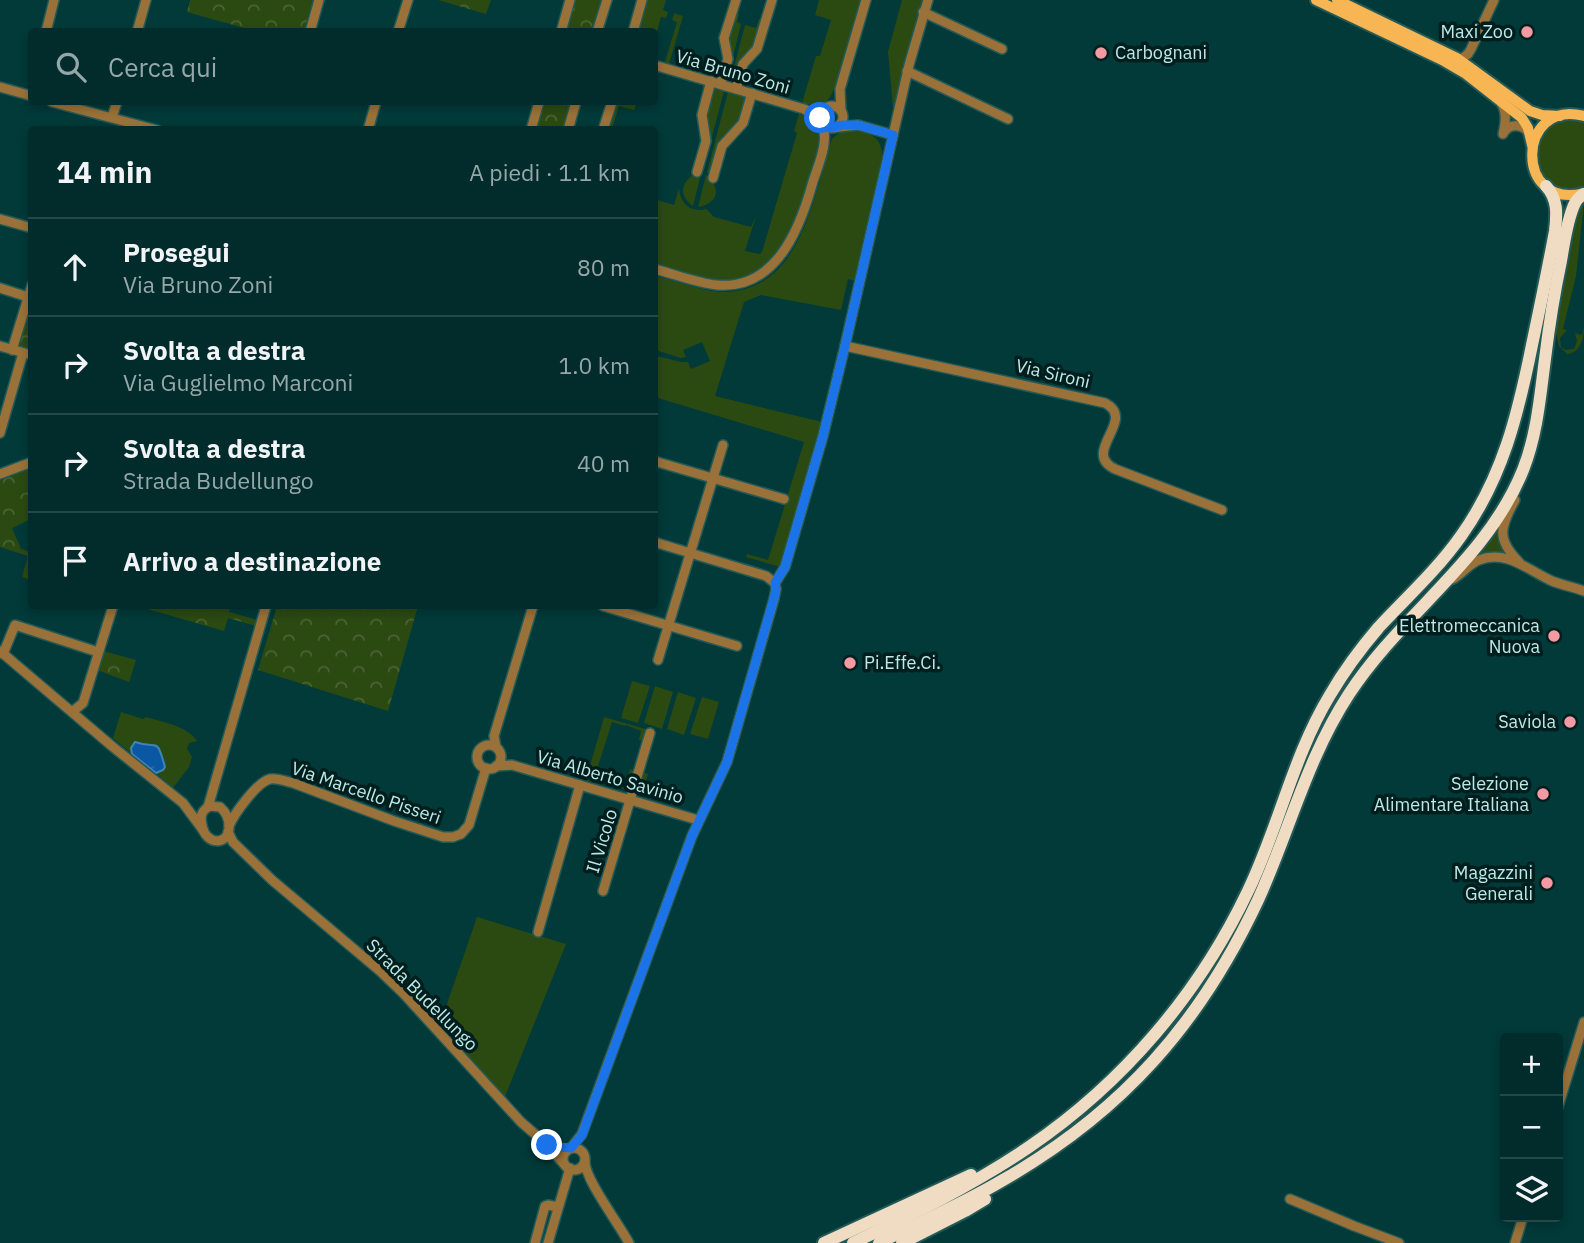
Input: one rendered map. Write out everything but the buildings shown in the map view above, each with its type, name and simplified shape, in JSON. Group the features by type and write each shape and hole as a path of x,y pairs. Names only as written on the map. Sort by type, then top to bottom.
{"highway":[{"path":"853,1243 936,1202 1004,1163 1049,1133 1126,1066 1182,1001 1208,963 1250,888 1306,743 1330,694 1371,637 1450,551 1488,492 1504,457 1518,412 1556,220 1556,203 1546,186"},
{"path":"902,1243 965,1211 1055,1156 1088,1130 1174,1039 1201,1003 1224,965 1266,880 1314,757 1348,695 1381,652 1491,528 1518,482 1535,429 1551,313 1569,223 1575,203 1584,193"},
{"path":"879,1243 984,1191 1031,1164 1077,1132 1128,1088"},
{"path":"824,1243 984,1168 1092,1098"}],"main road":[{"path":"1316,0 1452,65 1521,118 1532,145"},
{"path":"1337,0 1460,60 1530,111 1542,115 1578,115"},
{"path":"1560,116 1544,125 1536,134 1532,145 1533,169 1539,180 1553,191 1565,195 1584,193"}],"street":[{"path":"47,28 54,0"},
{"path":"138,28 146,0"},
{"path":"311,28 319,0"},
{"path":"399,28 408,0"},
{"path":"562,28 570,0"},
{"path":"598,28 607,0"},
{"path":"633,28 642,0"},
{"path":"696,173 706,141 702,115 727,59 724,38 736,0"},
{"path":"736,89 743,64 757,49 772,0"},
{"path":"658,270 719,285 744,282 765,271 784,251 804,214 824,145 822,113 840,89 866,0"},
{"path":"775,583 785,567 823,436 908,71 928,0"},
{"path":"1460,60 1471,49 1494,0"},
{"path":"923,12 1002,49"},
{"name":"Via Bruno Zoni","path":"658,66 804,109 822,122"},
{"path":"908,71 1008,119"},
{"path":"0,87 28,94"},
{"path":"824,145 842,122 840,89"},
{"path":"713,178 722,146 743,123 752,93"},
{"path":"1496,97 1505,111 1503,134 1506,129 1515,125 1529,133"},
{"path":"64,105 143,126"},
{"path":"112,117 116,105"},
{"path":"369,126 375,105"},
{"path":"532,126 538,105"},
{"path":"569,126 575,105"},
{"path":"604,126 611,105"},
{"path":"827,108 833,106 858,125"},
{"name":"Via Bruno Zoni","path":"804,109 827,108"},
{"path":"1578,115 1584,109"},
{"path":"822,122 829,128 858,125 893,135"},
{"path":"0,219 28,228"},
{"path":"0,288 28,297 12,350"},
{"path":"0,346 27,354 0,433"},
{"name":"Via Sironi","path":"845,346 1105,403 1112,408 1116,416 1103,453 1107,464 1222,510"},
{"path":"0,392 11,395"},
{"path":"658,660 723,446"},
{"path":"658,462 784,499"},
{"path":"2,472 28,463"},
{"path":"1518,482 1517,496 1504,520 1502,531 1506,547 1520,563"},
{"path":"548,1243 569,1167 563,1157 582,1134 698,820 722,776 776,589 770,577 658,543"},
{"path":"1443,584 1456,578 1474,562 1484,558 1501,557 1584,591"},
{"path":"72,712 83,703 112,609"},
{"path":"202,830 201,817 213,786 265,609"},
{"path":"485,745 494,736 532,609"},
{"path":"613,609 737,646"},
{"path":"2,653 15,625 98,652"},
{"name":"Strada Budellungo","path":"2,653 183,803 205,836 242,852"},
{"name":"Il Vicolo","path":"603,891 650,733"},
{"path":"494,736 498,751"},
{"path":"485,745 498,751 512,765"},
{"name":"Via Marcello Pisseri","path":"485,745 478,750 477,758 480,765 491,767"},
{"name":"Via Marcello Pisseri","path":"229,829 232,819 257,786 268,779 279,779 394,821 443,837 453,837 461,834 469,825 491,767 499,762 498,751"},
{"path":"491,767 512,765"},
{"name":"Via Alberto Savinio","path":"512,765 698,820"},
{"path":"538,932 580,785"},
{"name":"Strada Budellungo","path":"213,786 220,807 226,812 233,842 242,852 403,993 522,1122 598,1194"},
{"name":"Strada Budellungo","path":"183,803 205,810"},
{"path":"205,810 243,806"},
{"path":"213,841 222,839 229,829"},
{"path":"1561,1096 1584,1022"},
{"path":"569,1167 579,1168 584,1157 582,1134"},
{"name":"Strada Budellungo","path":"542,1140 559,1147 578,1149 584,1157 586,1171 598,1194 629,1243"},
{"path":"1290,1199 1399,1243"},
{"path":"535,1243 545,1206 558,1207"},
{"path":"1515,1243 1521,1222"}],"green space":[{"path":"190,0 313,0 305,28 244,28 187,12"},
{"path":"438,0 491,0 486,14"},
{"path":"574,0 602,0 593,28 565,28"},
{"path":"647,0 666,0 663,10 668,12 666,18 661,17 658,28 639,28"},
{"path":"819,0 862,0 837,86 827,101 814,105 802,103 816,56 820,56 831,20 815,15"},
{"path":"902,0 926,0 897,108 893,107 888,52"},
{"path":"674,13 683,16 669,64 665,62 677,22 672,20"},
{"path":"735,13 739,14 737,22 741,24 727,81 724,80 727,39"},
{"path":"759,19 763,20 755,47 735,83 730,82 745,25 756,28"},
{"path":"712,87 724,91 703,171 700,171 705,114"},
{"path":"728,92 748,98 740,122 711,174 707,172"},
{"path":"542,105 570,105 563,126 535,126"},
{"path":"616,105 636,105 634,110 619,106 613,126 610,126"},
{"path":"803,113 817,122 822,137 801,207 778,252 762,268 742,279 709,280 658,266 658,200 674,205 679,188 687,206 696,210 706,209 714,217 751,227 756,216 745,251 760,254 762,252 797,133 794,131 799,114"},
{"path":"1566,119 1584,121 1584,189 1561,190 1542,176 1537,165 1538,143 1544,132 1553,124"},
{"path":"849,129 873,136 880,145 884,159 857,281 848,279 841,310 761,295 744,302 715,396 822,422 786,557 780,567 746,557 747,554 768,560 804,442 658,398 658,356 688,362 691,369 710,361 702,342 683,350 686,357 658,351 658,277 722,292 749,288 770,276 787,259 800,237 832,139 841,131"},
{"path":"695,174 701,174 693,206 685,198 683,190 686,181"},
{"path":"706,175 714,185 716,195 710,203 698,207"},
{"path":"1584,203 1576,276 1563,329 1567,330 1560,338 1561,347 1565,350 1574,349 1577,341 1575,333 1582,335 1584,327 1584,332 1578,348 1567,354 1559,346 1556,333 1576,213 1580,204"},
{"path":"28,311 28,350 18,346"},
{"path":"28,469 28,520 12,528 21,549 28,551 28,556 0,547 0,480"},
{"path":"1499,529 1507,554 1477,556"},
{"path":"28,556 28,579 22,577"},
{"path":"147,609 230,609 229,612 258,620 256,626 228,618 224,631"},
{"path":"276,609 417,609 388,711 258,670"},
{"path":"103,651 136,660 129,682 97,670"},
{"path":"632,681 650,686 638,723 621,718"},
{"path":"655,686 673,692 662,729 644,723"},
{"path":"678,692 696,698 684,735 667,729"},
{"path":"702,697 719,702 708,739 690,734"},
{"path":"121,712 174,725 197,741 189,743 187,749 192,757 189,767 173,788 156,773 163,771 165,767 161,754 131,748 132,754 113,738"},
{"path":"604,717 649,730 646,742 639,740 641,731 612,722 593,782 586,780"},
{"path":"630,769 637,771 631,791 600,784 603,779 625,786"},
{"path":"641,772 648,774 643,791 665,797 665,803 635,792"},
{"path":"477,917 566,944 504,1099 439,1027"}],"water":[{"path":"135,742 158,747 165,767 163,770 156,773 132,754 131,748"}],"place":[{"name":"Maxi Zoo","path":"1527,32"},
{"name":"Carbognani","path":"1101,53"},
{"name":"Elettromeccanica Nuova","path":"1554,636"},
{"name":"Pi.Effe.Ci.","path":"850,663"},
{"name":"Saviola","path":"1570,722"},
{"name":"Selezione Alimentare Italiana","path":"1543,794"},
{"name":"Magazzini Generali","path":"1547,883"}],"route":[{"path":"547,1145 542,1140 569,1149 582,1135 698,820 722,776 774,598 775,583 785,567 823,436 893,135 858,125 829,128 820,118"}]}
